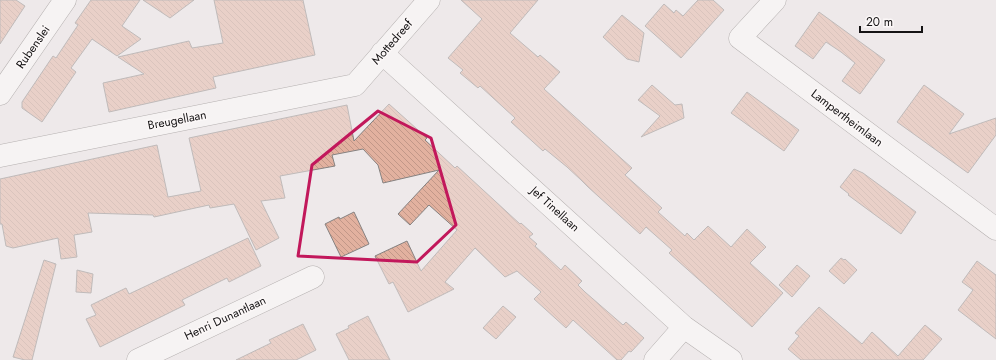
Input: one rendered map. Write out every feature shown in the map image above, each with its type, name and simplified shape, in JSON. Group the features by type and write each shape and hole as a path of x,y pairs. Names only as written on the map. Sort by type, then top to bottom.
{"street":[{"name":"Rubenslei","path":"0,94 65,0"},
{"name":"Mottedreef","path":"354,85 429,0"},
{"name":"Lampertheimlaan","path":"775,0 740,38 996,229"},
{"name":"Jef Tinellaan","path":"382,53 684,326 731,360"},
{"name":"Breugellaan","path":"0,156 354,85"},
{"name":"Henri Dunantlaan","path":"138,360 313,277"},
{"path":"655,360 684,326"}],"highlighted area":[{"path":"378,111 431,138 456,225 417,262 298,256 312,165"}],"building":[{"path":"0,0 16,0 25,6 0,44"},
{"path":"91,0 140,0 122,26 141,39 117,56 92,39 71,68 76,72 42,122 22,108 22,102 53,56 56,58 78,25 75,23"},
{"path":"143,0 194,0 170,18"},
{"path":"214,0 303,0 315,55 213,77 216,88 109,112 103,83 144,74 118,57 189,41 192,48 223,43"},
{"path":"461,0 538,0 510,33 538,57 540,55 560,72 544,89 632,168 625,175 662,208 658,212 685,236 687,233 694,240 708,226 731,247 747,229 766,247 750,263 783,293 752,327 669,253 672,250 646,227 640,234 567,167 545,149 543,151 511,122 515,118 480,86 478,88 460,73 463,70 448,58 482,19"},
{"path":"698,0 713,0 724,10 681,58 645,26 664,4 674,13 676,10 683,16"},
{"path":"819,12 885,60 860,94 842,81 855,63 841,52 826,42 813,59 795,46"},
{"path":"622,15 644,33 639,62 627,59 603,37"},
{"path":"652,85 675,105 682,104 684,118 641,137 660,116 638,100"},
{"path":"924,85 964,114 949,134 996,118 996,135 968,173 897,122"},
{"path":"747,92 799,130 784,151 731,113"},
{"path":"389,104 427,138 425,140 455,168 457,166 520,224 521,223 533,234 529,237 537,244 535,246 561,270 565,265 582,281 578,285 585,292 623,325 626,322 644,338 631,352 629,351 621,360 617,360 573,320 566,328 534,299 541,292 517,271 505,277 475,248 445,282 454,289 408,312 393,282 389,284 375,256 407,241 421,271 457,230 429,205 410,225 398,214 439,170 383,183 378,165 363,149 332,155 335,166 280,176 285,198 261,201 279,238 256,250 234,204 210,208 209,205 154,217 153,215 88,213 92,232 74,235 77,257 61,259 58,238 13,248 6,246 2,224 0,224 0,179 157,145 168,197 201,191 189,138 347,105 354,141"},
{"path":"854,169 863,173 916,212 901,234 848,195 849,194 840,187"},
{"path":"354,212 369,244 341,257 325,224"},
{"path":"248,238 261,266 229,282 227,278 182,300 185,305 100,347 86,319 96,315 91,305 126,288 129,294"},
{"path":"841,258 844,260 845,259 857,270 844,284 829,271"},
{"path":"44,260 56,264 32,360 13,357"},
{"path":"977,261 996,275 996,339 958,310 973,290 962,282"},
{"path":"797,265 810,276 792,297 779,285"},
{"path":"77,270 93,274 91,293 76,292"},
{"path":"503,306 516,317 496,339 483,328"},
{"path":"819,307 862,344 872,332 898,356 925,325 942,339 923,360 801,360 788,349 799,336 795,333"},
{"path":"368,316 390,360 349,360 336,334"},
{"path":"303,324 316,350 296,360 236,360 271,343 269,340"}]}
